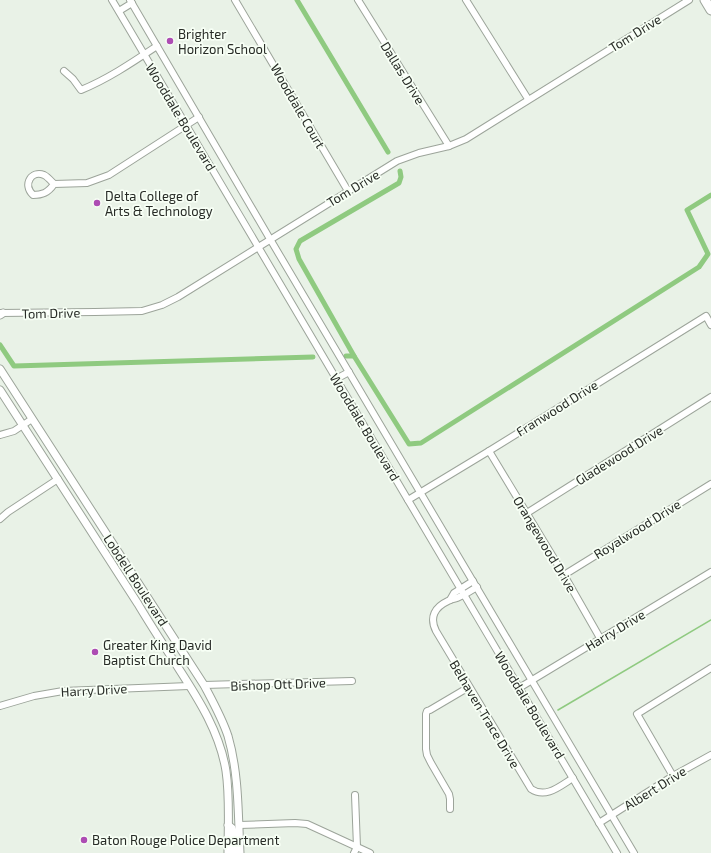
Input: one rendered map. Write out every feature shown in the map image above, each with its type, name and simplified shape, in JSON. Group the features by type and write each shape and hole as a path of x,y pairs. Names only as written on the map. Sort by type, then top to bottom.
{"highway":[{"path":"705,0 711,10"}],"main road":[{"name":"Lobdell Boulevard","path":"0,369 204,685 217,710 227,735 235,765 240,853"},
{"name":"Lobdell Boulevard","path":"0,390 58,479 208,718 214,731 226,770 228,795 228,853"},
{"path":"130,593 140,586"},
{"path":"189,686 204,685"},
{"path":"228,825 239,825"},
{"path":"228,825 233,831 234,853"}],"street":[{"name":"Wooddale Boulevard","path":"112,0 617,853"},
{"name":"Wooddale Court","path":"235,0 348,191"},
{"name":"Dallas Drive","path":"358,0 449,146"},
{"path":"466,0 528,99"},
{"name":"Tom Drive","path":"1,314 142,311 162,305 178,297 397,161 419,153 449,146 466,138 689,0"},
{"name":"Wooddale Boulevard","path":"131,2 634,853"},
{"path":"119,11 131,2"},
{"path":"64,71 73,78 81,90 109,76 158,46"},
{"path":"54,184 87,183 109,175 199,117"},
{"name":"Franwood Drive","path":"408,500 706,316 711,325"},
{"path":"336,379 349,372"},
{"name":"Gladewood Drive","path":"527,513 711,397"},
{"path":"0,436 14,431 32,419"},
{"path":"44,457 53,451"},
{"name":"Orangewood Drive","path":"489,451 564,574 600,638"},
{"path":"0,518 58,479"},
{"name":"Royalwood Drive","path":"564,574 711,484"},
{"name":"Harry Drive","path":"519,688 711,572"},
{"name":"Belhaven Trace Drive","path":"475,584 462,592 454,593 450,600 442,604 435,611 433,624 436,631 531,789 538,793 547,793 573,778"},
{"path":"673,776 637,714 711,668"},
{"name":"Bishop Ott Drive","path":"204,685 352,681"},
{"name":"Harry Drive","path":"0,706 34,696 63,691 189,686"},
{"path":"450,810 449,794 426,752 426,714 428,711 469,687"},
{"name":"Albert Drive","path":"599,823 673,776 711,755"},
{"path":"355,795 355,850"},
{"path":"239,825 301,823 313,826 355,850 370,853"}],"waterway":[{"path":"297,0 388,152"},
{"path":"400,171 401,177 399,183 300,241 296,249 299,259 354,356 409,444 421,443 699,267 708,254 687,210 711,195"},
{"path":"0,345 14,366 313,357"},
{"path":"346,356 354,356"},
{"path":"558,710 711,620"}],"place":[{"name":"Brighter Horizon School","path":"170,41"},
{"name":"Delta College of Arts & Technology","path":"97,203"},
{"name":"Greater King David Baptist Church","path":"95,652"},
{"name":"Baton Rouge Police Department","path":"84,840"}]}
